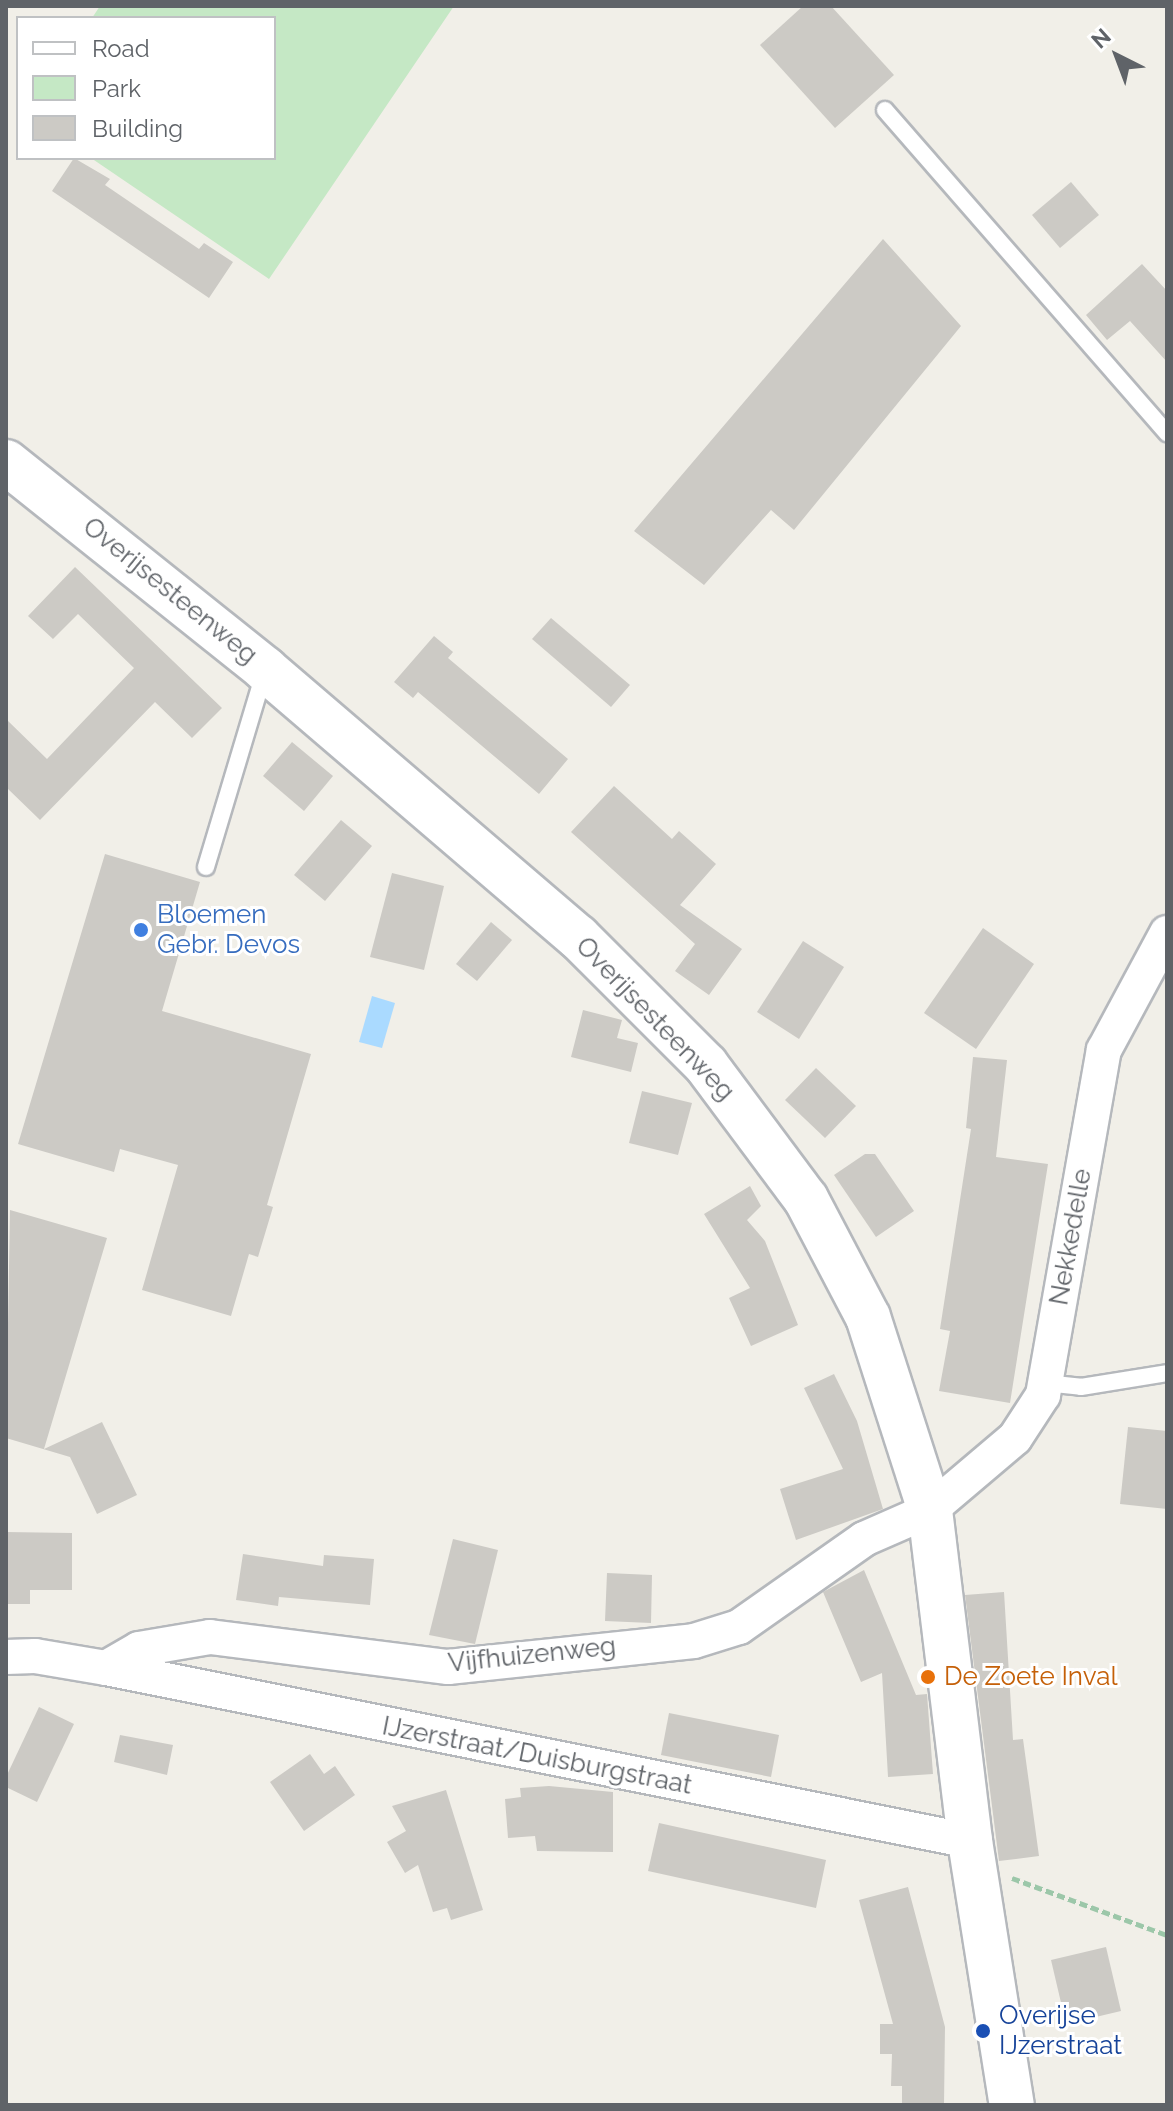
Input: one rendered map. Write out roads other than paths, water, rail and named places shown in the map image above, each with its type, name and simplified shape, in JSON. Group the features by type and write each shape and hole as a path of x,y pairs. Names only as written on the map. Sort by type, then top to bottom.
{"street":[{"name":"Overijsesteenweg","path":"6,462 265,669 578,937 706,1065 768,1143 806,1199 868,1317 930,1510 971,1852 1012,2105"},
{"name":"Nekkedelle","path":"930,1510 1015,1438 1043,1395 1104,1050 1167,933"},
{"name":"Vijfhuizenweg","path":"106,1668 139,1649 210,1637 448,1667 694,1641 739,1627 864,1539 930,1510"},
{"name":"IJzerstraat/Duisburgstraat","path":"6,1657 35,1656 106,1668 971,1852"}],"lane":[{"path":"885,110 1167,433"},
{"path":"206,867 265,669"},
{"path":"1045,1383 1081,1387 1167,1373"}],"water":[{"path":"372,996 395,1003 382,1048 359,1042"}],"place":[{"name":"Bloemen Gebr. Devos","path":"141,930"},
{"name":"De Zoete Inval","path":"928,1677"},
{"name":"Overijse IJzerstraat","path":"983,2031"}]}
